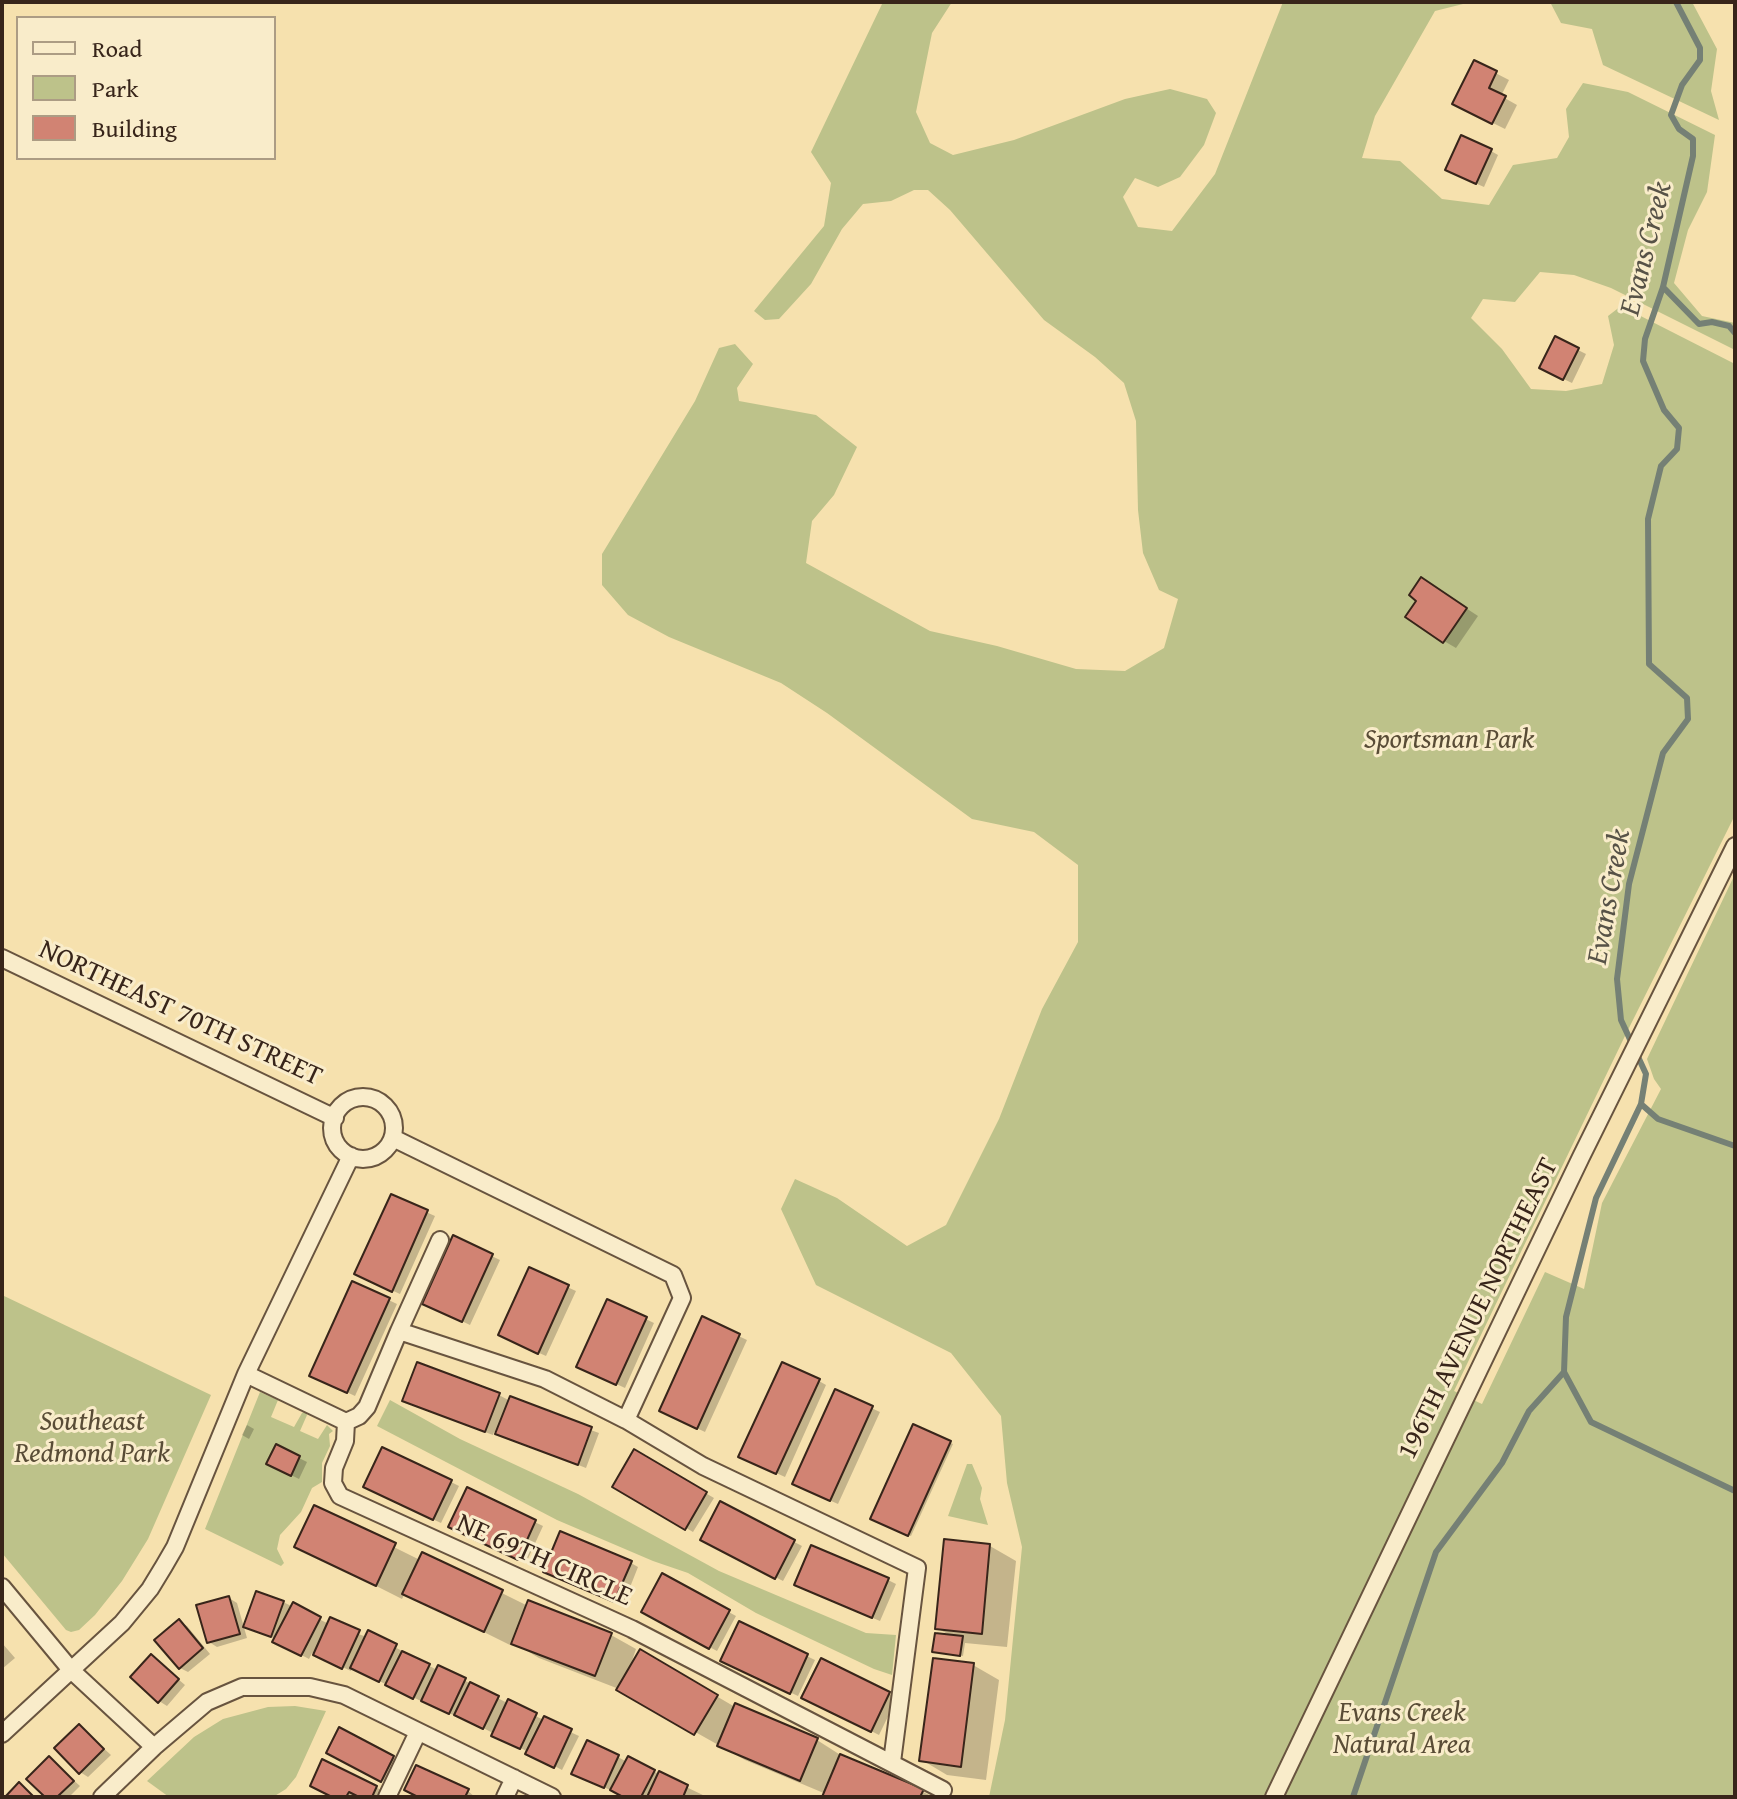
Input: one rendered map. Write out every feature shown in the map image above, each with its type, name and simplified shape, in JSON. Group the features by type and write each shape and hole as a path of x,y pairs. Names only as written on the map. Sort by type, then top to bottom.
{"street":[{"name":"196TH AVENUE NORTHEAST","path":"1274,1797 1735,846"},
{"name":"NORTHEAST 70TH STREET","path":"2,958 335,1118"},
{"path":"352,1099 378,1101 390,1113 393,1138 376,1156 351,1156 335,1140 335,1118 352,1099"},
{"path":"393,1138 673,1275 682,1297 626,1420"},
{"path":"2,1734 122,1623 164,1566 180,1536 246,1374 351,1156"},
{"path":"246,1374 346,1422 359,1416 367,1407 440,1240"},
{"path":"399,1331 545,1379 626,1420 703,1466 917,1568 892,1762"},
{"name":"NE 69TH CIRCLE","path":"346,1422 345,1441 334,1468 333,1483 340,1496 632,1629 943,1790"},
{"path":"2,1587 71,1670 154,1747"},
{"path":"102,1797 207,1702 242,1687 310,1687 344,1695 552,1797"},
{"path":"387,1797 418,1732"},
{"path":"505,1797 514,1778"}],"green space":[{"name":"Sportsman Park","path":"883,2 952,2 932,33 916,112 930,143 953,155 1014,140 1125,99 1170,89 1207,99 1216,113 1204,145 1180,177 1158,187 1135,178 1123,197 1138,227 1172,231 1215,174 1283,2 1471,2 1435,11 1375,116 1362,158 1400,161 1442,199 1489,205 1513,165 1557,158 1569,137 1566,109 1583,83 1628,92 1715,135 1707,192 1688,230 1674,283 1702,316 1735,323 1735,350 1611,288 1574,275 1540,272 1515,302 1483,299 1471,318 1502,349 1531,389 1566,391 1602,384 1614,345 1608,316 1621,306 1735,364 1735,815 1454,1391 1482,1404 1545,1272 1584,1289 1602,1203 1661,1089 1647,1059 1735,874 1735,1797 989,1797 1005,1720 1022,1547 1007,1483 1001,1416 951,1353 816,1285 781,1209 795,1179 837,1198 907,1246 946,1225 999,1119 1042,1009 1078,942 1078,865 1034,832 972,819 781,683 669,637 628,615 602,585 602,554 695,401 719,348 735,344 753,364 737,388 739,401 816,415 857,447 834,495 812,521 806,563 930,631 1076,669 1125,671 1164,648 1178,599 1159,590 1143,553 1138,510 1136,421 1124,383 1095,357 1044,320 950,210 928,190 914,190 891,201 863,204 842,229 811,284 779,319 765,320 754,311 824,226 831,183 811,152"},
{"path":"1550,2 1692,2 1717,49 1711,91 1719,120 1603,65 1592,29 1561,23"},
{"name":"Southeast Redmond Park","path":"2,1295 211,1395 148,1539 122,1581 95,1615 79,1630 71,1632 66,1630 2,1553"},
{"path":"260,1392 278,1400 271,1417 294,1427 306,1411 300,1431 318,1439 327,1425 333,1431 329,1434 330,1446 322,1463 322,1482 312,1488 301,1512 280,1535 277,1549 284,1563 281,1566 205,1529"},
{"path":"390,1400 460,1439 578,1494 719,1571 866,1633 896,1635 892,1675 756,1613 688,1573 557,1520 377,1426"},
{"path":"967,1464 972,1464 982,1488 980,1499 988,1525 948,1516"},
{"path":"295,1706 326,1711 296,1777 286,1789 273,1797 169,1797 147,1781 194,1737 223,1719 268,1707"}],"building":[{"path":"1474,60 1497,71 1489,88 1506,96 1492,124 1452,104"},
{"path":"1461,135 1492,149 1476,184 1445,170"},
{"path":"1555,336 1579,348 1563,380 1539,368"},
{"path":"1421,577 1467,608 1443,643 1405,617 1416,601 1409,595"},
{"path":"391,1194 428,1210 392,1292 354,1274"},
{"path":"453,1235 493,1254 462,1322 422,1304"},
{"path":"529,1267 569,1285 538,1354 498,1335"},
{"path":"352,1281 390,1298 347,1393 309,1376"},
{"path":"607,1299 647,1317 616,1385 576,1367"},
{"path":"702,1316 740,1334 697,1429 659,1411"},
{"path":"417,1362 500,1393 485,1432 402,1401"},
{"path":"782,1362 820,1379 776,1474 738,1457"},
{"path":"835,1389 873,1406 830,1501 792,1484"},
{"path":"510,1396 592,1427 578,1465 495,1434"},
{"path":"913,1424 951,1441 908,1536 870,1519"},
{"path":"276,1444 300,1456 291,1476 266,1464"},
{"path":"382,1447 452,1480 433,1520 363,1487"},
{"path":"634,1449 707,1492 685,1530 612,1487"},
{"path":"467,1487 536,1520 518,1560 448,1527"},
{"path":"720,1501 795,1540 775,1579 700,1540"},
{"path":"314,1505 396,1543 376,1586 294,1547"},
{"path":"560,1531 632,1561 614,1602 543,1572"},
{"path":"944,1539 990,1544 982,1634 935,1629"},
{"path":"811,1545 889,1578 872,1618 794,1585"},
{"path":"422,1552 503,1590 484,1632 402,1594"},
{"path":"662,1573 730,1610 709,1649 641,1612"},
{"path":"256,1591 284,1601 271,1637 243,1627"},
{"path":"229,1596 240,1634 207,1643 196,1605"},
{"path":"528,1600 612,1633 595,1676 511,1644"},
{"path":"293,1602 321,1617 301,1656 272,1642"},
{"path":"330,1617 360,1630 342,1669 313,1655"},
{"path":"179,1619 203,1648 179,1669 154,1640"},
{"path":"739,1621 808,1654 790,1694 720,1661"},
{"path":"368,1630 397,1644 379,1682 350,1668"},
{"path":"935,1633 963,1636 960,1656 932,1652"},
{"path":"640,1649 718,1695 694,1735 616,1690"},
{"path":"402,1651 430,1664 413,1699 385,1685"},
{"path":"151,1654 179,1679 158,1703 130,1677"},
{"path":"821,1658 890,1692 871,1732 801,1698"},
{"path":"933,1658 974,1663 961,1767 919,1761"},
{"path":"438,1665 466,1678 449,1714 421,1701"},
{"path":"470,1682 499,1696 483,1729 454,1715"},
{"path":"508,1699 537,1713 520,1749 491,1736"},
{"path":"735,1703 818,1738 800,1781 717,1746"},
{"path":"544,1716 572,1729 554,1768 525,1754"},
{"path":"79,1724 104,1749 79,1774 54,1748"},
{"path":"339,1727 394,1756 381,1782 326,1753"},
{"path":"587,1740 619,1755 604,1788 571,1774"},
{"path":"840,1754 924,1789 920,1797 822,1797"},
{"path":"49,1756 74,1781 57,1797 45,1797 26,1779"},
{"path":"628,1756 655,1770 641,1797 623,1797 610,1790"},
{"path":"322,1759 377,1786 372,1797 359,1797 349,1792 346,1797 332,1797 310,1786"},
{"path":"416,1765 469,1789 465,1797 418,1797 404,1790"},
{"path":"659,1771 688,1785 683,1797 647,1797"},
{"path":"19,1782 34,1797 5,1797"}],"waterway":[{"name":"Evans Creek","path":"1353,1797 1436,1552 1502,1463 1529,1411 1564,1372 1566,1317 1596,1198 1641,1104 1646,1074 1621,1020 1617,979 1629,884 1663,753 1688,719 1687,698 1649,664 1648,519 1661,466 1677,449 1679,428 1664,410 1643,361 1645,339 1663,287 1693,156 1693,139 1679,129 1671,115 1682,85 1700,60 1700,48 1676,2"},
{"path":"1663,287 1699,324 1712,322 1729,326 1735,333"},
{"path":"1641,1104 1658,1119 1735,1146"},
{"path":"1564,1372 1591,1422 1735,1491"}],"park label":[{"name":"Evans Creek Natural Area","path":"1402,1730"}]}
